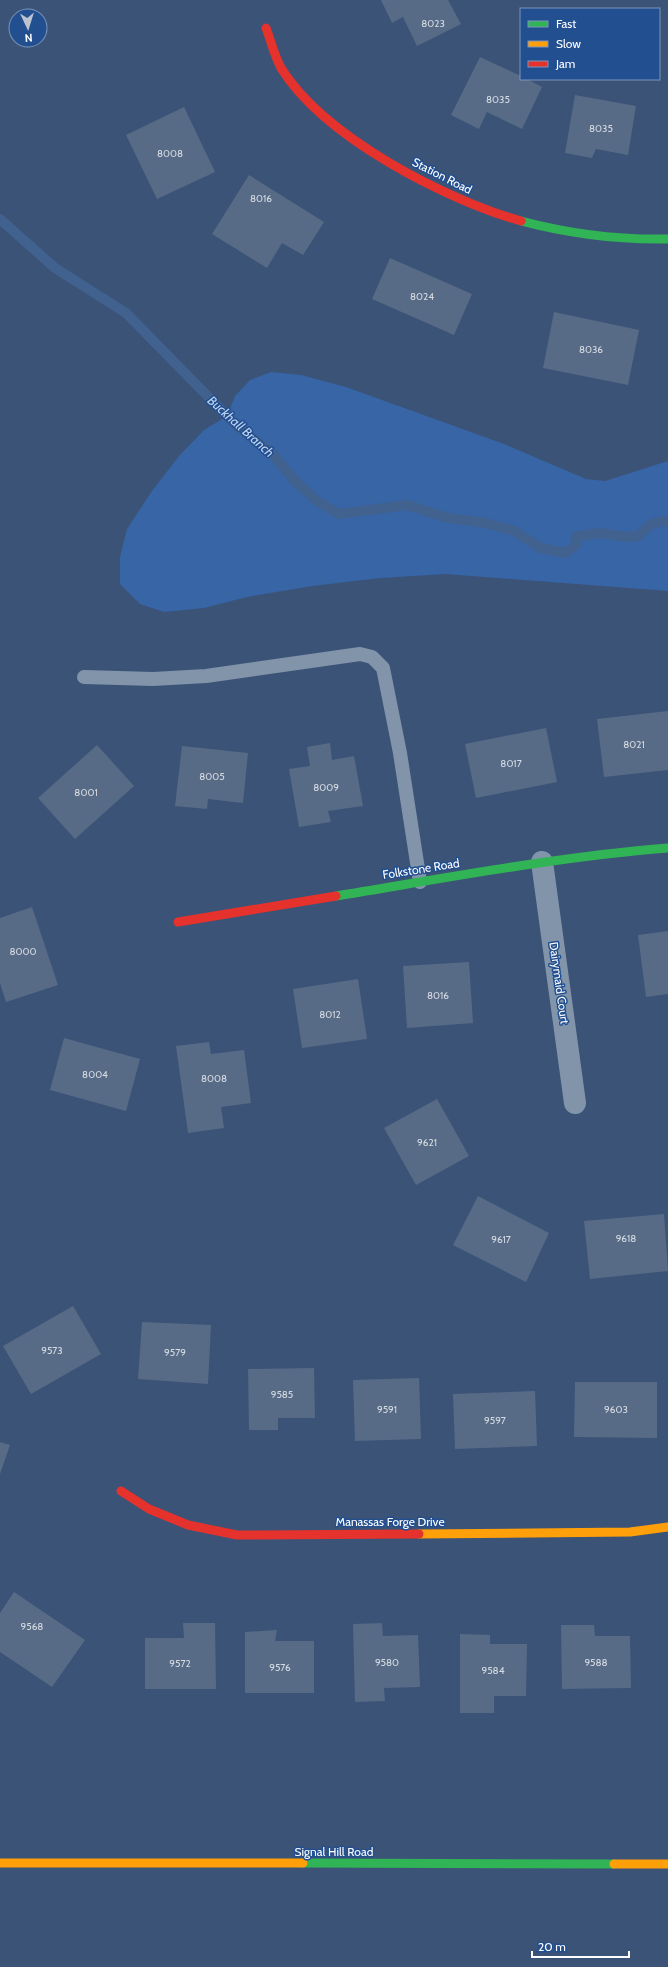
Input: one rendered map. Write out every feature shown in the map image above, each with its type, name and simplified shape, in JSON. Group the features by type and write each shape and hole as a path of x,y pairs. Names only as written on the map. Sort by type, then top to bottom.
{"street":[{"name":"Station Road","path":"266,28 277,61 300,93 329,122 418,179 475,206 535,226 597,237 650,240 668,239"},
{"name":"Folkstone Road","path":"178,922 542,862 616,852 668,848"},
{"name":"Dairymaid Court","path":"542,862 575,1103"},
{"name":"Manassas Forge Drive","path":"121,1491 149,1509 188,1525 237,1535 630,1532 668,1527"},
{"name":"Signal Hill Road","path":"0,1863 668,1864"}],"lane":[{"path":"84,677 154,679 206,676 360,654 372,657 383,668 400,754 420,882"}],"shaded area":[{"path":"271,372 301,375 346,387 504,444 586,479 605,481 668,461 668,591 446,574 380,578 312,586 247,597 204,608 164,612 140,604 120,584 120,557 127,529 152,491 179,456 204,430 227,416 235,396 250,380"}],"building":[{"path":"381,0 448,0 461,24 417,46 403,17 392,23"},
{"path":"480,57 520,76 520,80 529,80 542,87 522,129 487,112 479,129 451,115"},
{"path":"575,95 636,106 628,155 596,149 592,158 565,153"},
{"path":"184,107 215,172 157,199 126,135"},
{"path":"249,175 324,222 303,255 282,243 267,268 212,234"},
{"path":"390,258 472,294 454,335 372,299"},
{"path":"554,312 639,330 628,385 543,368"},
{"path":"668,711 668,770 604,777 597,719"},
{"path":"546,728 557,782 476,798 465,744"},
{"path":"330,743 332,760 354,756 363,806 328,811 331,822 299,827 289,769 310,766 307,747"},
{"path":"97,745 134,786 75,839 38,798"},
{"path":"182,746 248,753 243,803 208,799 207,809 175,806"},
{"path":"32,907 58,985 6,1002 0,983 0,918"},
{"path":"668,931 668,994 646,997 638,935"},
{"path":"469,962 473,1023 407,1028 403,966"},
{"path":"358,979 367,1039 302,1048 293,989"},
{"path":"64,1038 140,1059 126,1111 50,1090"},
{"path":"209,1042 211,1054 244,1050 251,1103 221,1107 224,1128 188,1133 176,1046"},
{"path":"437,1099 469,1156 416,1185 384,1128"},
{"path":"478,1196 549,1233 526,1282 453,1245"},
{"path":"664,1214 668,1271 590,1279 584,1221"},
{"path":"73,1306 101,1354 31,1394 3,1346"},
{"path":"142,1322 211,1325 208,1384 138,1379"},
{"path":"314,1368 315,1418 278,1418 278,1430 249,1430 248,1369"},
{"path":"419,1378 421,1439 355,1441 353,1380"},
{"path":"575,1382 657,1382 657,1438 574,1437"},
{"path":"535,1391 537,1446 455,1449 453,1394"},
{"path":"0,1442 10,1445 0,1474"},
{"path":"14,1592 85,1640 52,1687 0,1652 0,1613"},
{"path":"183,1623 215,1623 216,1689 145,1689 145,1638 184,1638"},
{"path":"382,1623 383,1636 418,1635 420,1687 384,1688 385,1701 355,1702 353,1624"},
{"path":"561,1625 594,1625 595,1636 630,1636 631,1688 562,1689"},
{"path":"277,1630 275,1641 314,1641 314,1693 245,1693 245,1632"},
{"path":"460,1634 490,1635 490,1644 527,1644 526,1696 494,1696 494,1713 460,1713"}],"waterway":[{"name":"Buckhall Branch","path":"0,219 55,268 126,313 238,427 272,453 294,480 317,501 339,514 407,505 448,518 486,523 514,531 541,548 565,553 576,545 577,536 602,533 625,537 639,536 652,524 668,521"}],"traffic: fast":[{"path":"521,221 576,233 612,237 668,239"},
{"path":"336,896 543,862 668,848"},
{"path":"303,1863 614,1864"}],"traffic: slow":[{"path":"419,1534 630,1532 668,1527"},
{"path":"0,1863 303,1863"},
{"path":"614,1864 668,1864"}],"traffic: jam":[{"path":"266,28 274,53 281,68 300,93 326,118 356,141 388,162 457,198 521,221"},
{"path":"178,922 336,896"},
{"path":"121,1491 149,1509 188,1525 237,1535 419,1534"}]}
